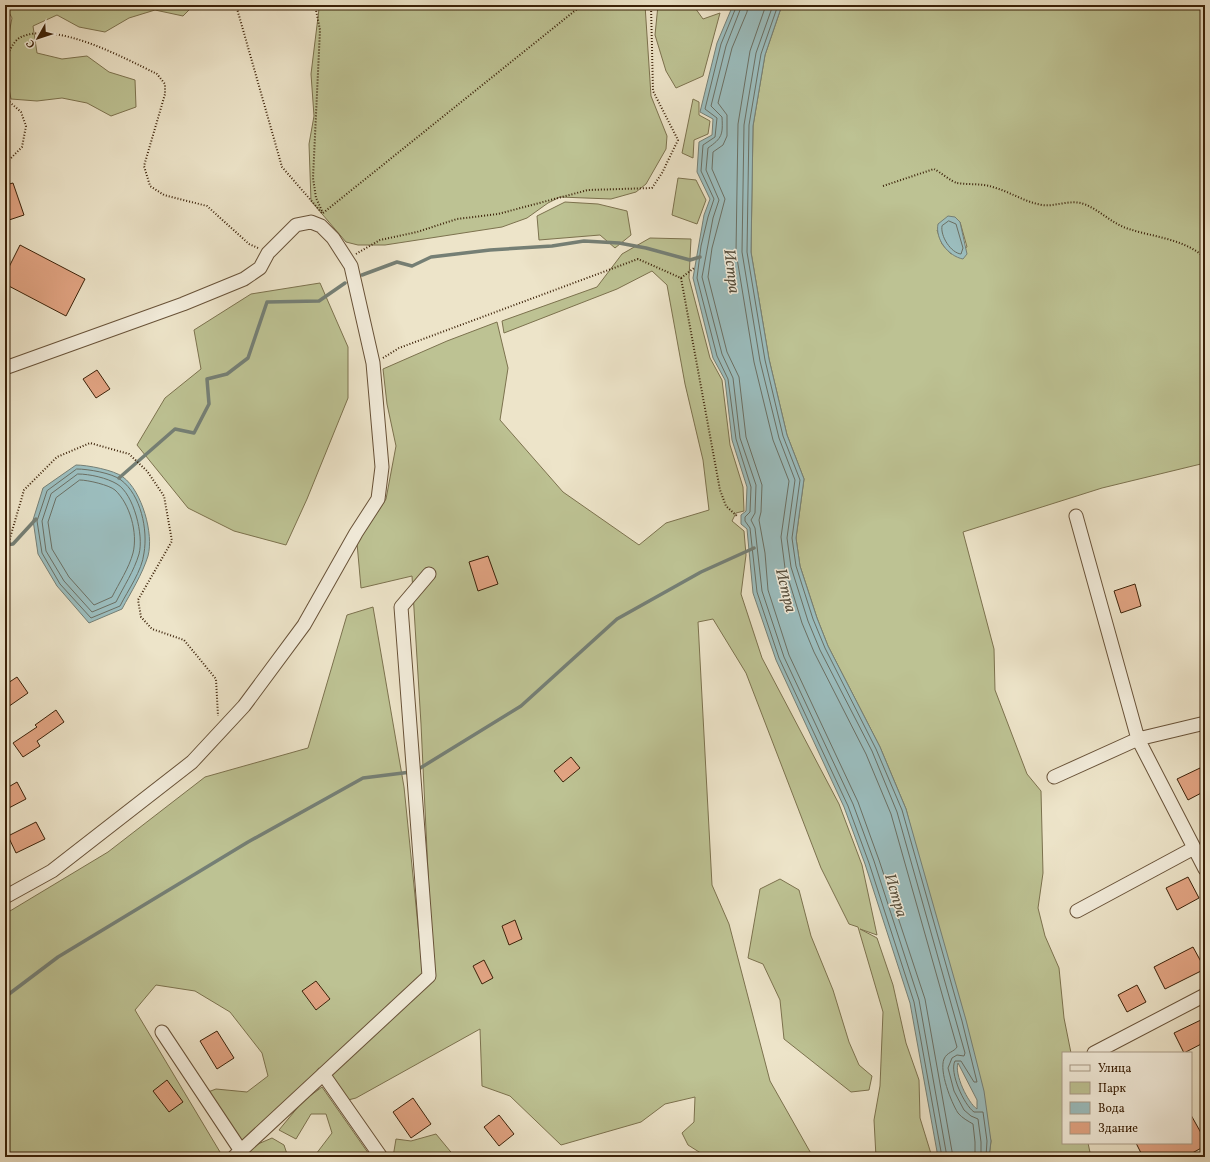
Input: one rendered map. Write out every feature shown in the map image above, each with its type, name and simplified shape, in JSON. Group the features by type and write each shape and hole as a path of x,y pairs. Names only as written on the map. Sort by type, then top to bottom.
{"street":[{"path":"5,368 183,304 244,279 260,268 268,253 296,225 322,220 351,266 374,364 382,467 378,499 356,533 304,625 244,706 192,762 52,871 5,897"},
{"path":"1076,516 1138,739 1205,869"},
{"path":"162,1032 238,1154 429,976 401,607 429,574"},
{"path":"1054,777 1138,739 1205,723"},
{"path":"1077,911 1194,848"},
{"path":"1096,1052 1205,995"},
{"path":"323,1074 381,1157"}],"path":[{"path":"236,5 282,167 322,220"},
{"path":"315,5 320,30 313,178 316,198 322,220"},
{"path":"322,220 582,5"},
{"path":"351,266 356,254 380,240 417,232 457,219 498,214 588,190 652,188 662,173 678,140 653,91 651,5"},
{"path":"5,62 9,50 20,37 38,33 82,40 157,74 165,84 165,89 144,166 150,186 164,195 207,206 249,244 268,253"},
{"path":"5,98 21,112 26,126 22,147 5,164"},
{"path":"883,186 934,169 955,183 982,184 996,187 1031,203 1044,205 1069,202 1083,204 1106,216 1116,225 1166,238 1190,248 1205,258"},
{"path":"374,364 399,348 638,259 681,278"},
{"path":"681,278 694,268"},
{"path":"681,278 720,490 726,506 738,517"},
{"path":"5,563 10,538 24,490 57,457 90,443 129,454 147,471 164,496 172,541 138,600 141,616 152,629 184,640 216,679 216,705 220,731"}],"green space":[{"path":"5,5 194,5 183,16 155,10 129,18 105,32 79,27 57,15 33,26 37,53 62,59 87,56 109,72 135,80 136,107 111,116 87,103 62,98 37,101 11,99 6,73 7,44 12,18"},
{"path":"322,5 645,5 651,96 667,136 666,149 646,184 636,192 611,199 560,197 548,203 527,218 502,227 385,245 358,245 346,242 311,201 309,144 314,116 311,74 319,9"},
{"path":"658,5 693,5 703,19 720,13 703,76 676,88 666,71 655,35"},
{"path":"782,5 1205,5 1205,463 1102,488 963,532 994,649 995,690 1027,774 1041,791 1043,873 1038,908 1045,936 1059,968 1064,1018 1071,1052 1062,1052 1062,1144 1088,1144 1091,1157 989,1157 991,1141 906,809 880,747 828,646 800,566 796,538 804,479 787,435 769,359 751,252 753,126 765,55","holes":["960,222 967,247 951,254 942,244 937,230"]},
{"path":"693,99 699,102 699,115 710,121 708,134 694,140 693,158 682,153"},
{"path":"678,178 696,180 706,200 697,224 672,215"},
{"path":"565,202 598,204 627,211 631,235 615,248 600,235 539,240 537,216"},
{"path":"650,238 691,239 689,278 710,358 722,380 730,445 743,487 744,511 736,513 732,521 744,531 746,555 741,594 762,658 839,804 862,865 877,935 860,929 877,938 893,985 906,1043 919,1080 920,1118 932,1157 876,1157 874,1120 880,1086 883,1012 858,927 849,924 821,868 746,673 713,619 698,622 712,885 729,924 770,1081 813,1157 707,1157 688,1145 682,1133 694,1122 695,1097 665,1104 641,1122 561,1145 510,1096 482,1086 480,1029 356,1098 348,1100 329,1075 433,978 421,724 412,576 361,588 357,543 386,499 396,446 387,404 383,369 447,341 497,322 508,368 500,420 563,492 639,545 666,523 709,510 703,460 685,384 667,285 652,271 617,289 504,333 502,321 597,287 622,254"},
{"path":"320,283 348,347 348,398 307,499 286,545 234,531 188,508 137,445 165,398 201,369 194,330 251,294"},
{"path":"373,607 404,787 423,975 243,1145 208,1092 216,1089 247,1092 268,1076 262,1053 230,1012 195,991 156,985 135,1010 223,1157 5,1157 5,914 108,852 205,777 308,748 347,615"},
{"path":"780,879 799,890 811,936 833,990 849,1042 859,1065 872,1076 869,1090 851,1092 784,1039 780,1000 763,964 748,958 760,889"},
{"path":"322,1087 371,1157 318,1157 316,1154 332,1133 326,1114 311,1114 296,1139 279,1130 303,1101"},
{"path":"436,1134 455,1157 393,1157 396,1139 411,1141"},
{"path":"272,1138 284,1145 288,1157 247,1157 251,1147"}],"water":[{"name":"Истра","path":"733,5 782,5 765,55 753,126 751,252 769,359 787,435 804,479 796,538 800,566 828,646 880,747 906,809 966,1020 984,1091 991,1141 989,1157 938,1157 910,1003 865,864 844,807 776,660 753,593 747,529 741,524 741,515 746,511 747,487 732,440 725,380 713,358 693,278 704,215 710,199 697,172 699,142 712,135 713,119 700,112 717,43","holes":["958,1063 977,1100 977,1109 973,1106 966,1095 960,1081 957,1068"]},
{"path":"948,216 955,217 960,222 967,254 963,259 948,251 941,241 938,224"},
{"path":"76,465 107,470 123,477 136,492 141,502 148,525 149,536 148,556 146,563 122,609 89,623 57,586 38,554 33,520 43,488"}],"building":[{"path":"13,183 24,215 9,220 5,209 5,185"},
{"path":"20,245 85,279 66,316 5,284 5,275"},
{"path":"97,370 110,389 96,398 83,379"},
{"path":"488,556 498,584 478,591 469,562"},
{"path":"1135,584 1141,606 1121,613 1114,591"},
{"path":"17,677 28,693 5,709 5,685"},
{"path":"56,710 64,722 37,741 40,746 23,757 13,743 37,727 35,725"},
{"path":"571,757 580,768 563,782 554,771"},
{"path":"1200,768 1205,778 1205,791 1188,800 1177,779"},
{"path":"17,782 26,799 5,810 5,789"},
{"path":"36,822 45,839 16,853 8,836"},
{"path":"1188,877 1199,898 1177,910 1166,888"},
{"path":"515,920 522,939 509,945 502,926"},
{"path":"1193,947 1205,969 1165,989 1154,967"},
{"path":"484,960 493,978 482,984 473,966"},
{"path":"316,981 330,999 316,1010 302,991"},
{"path":"1137,985 1146,1002 1127,1012 1118,995"},
{"path":"1205,1018 1205,1042 1186,1052 1184,1052 1174,1033"},
{"path":"217,1031 234,1058 217,1069 200,1041"},
{"path":"167,1080 183,1102 169,1112 153,1091"},
{"path":"413,1098 431,1124 411,1138 393,1112"},
{"path":"499,1115 514,1134 499,1146 484,1127"},
{"path":"1192,1117 1205,1140 1205,1146 1185,1157 1143,1157 1136,1144 1192,1144"}],"waterway":[{"path":"362,275 397,262 412,266 431,257 490,250 552,246 584,241 619,243 646,248 690,260 700,257"},
{"path":"119,478 175,429 194,433 209,404 207,379 227,374 248,358 267,302 319,301 345,283"},
{"path":"5,545 13,544 36,519"},
{"path":"417,770 521,706 617,619 701,572 754,548"},
{"path":"5,997 58,957 248,842 363,778 411,772"}]}
